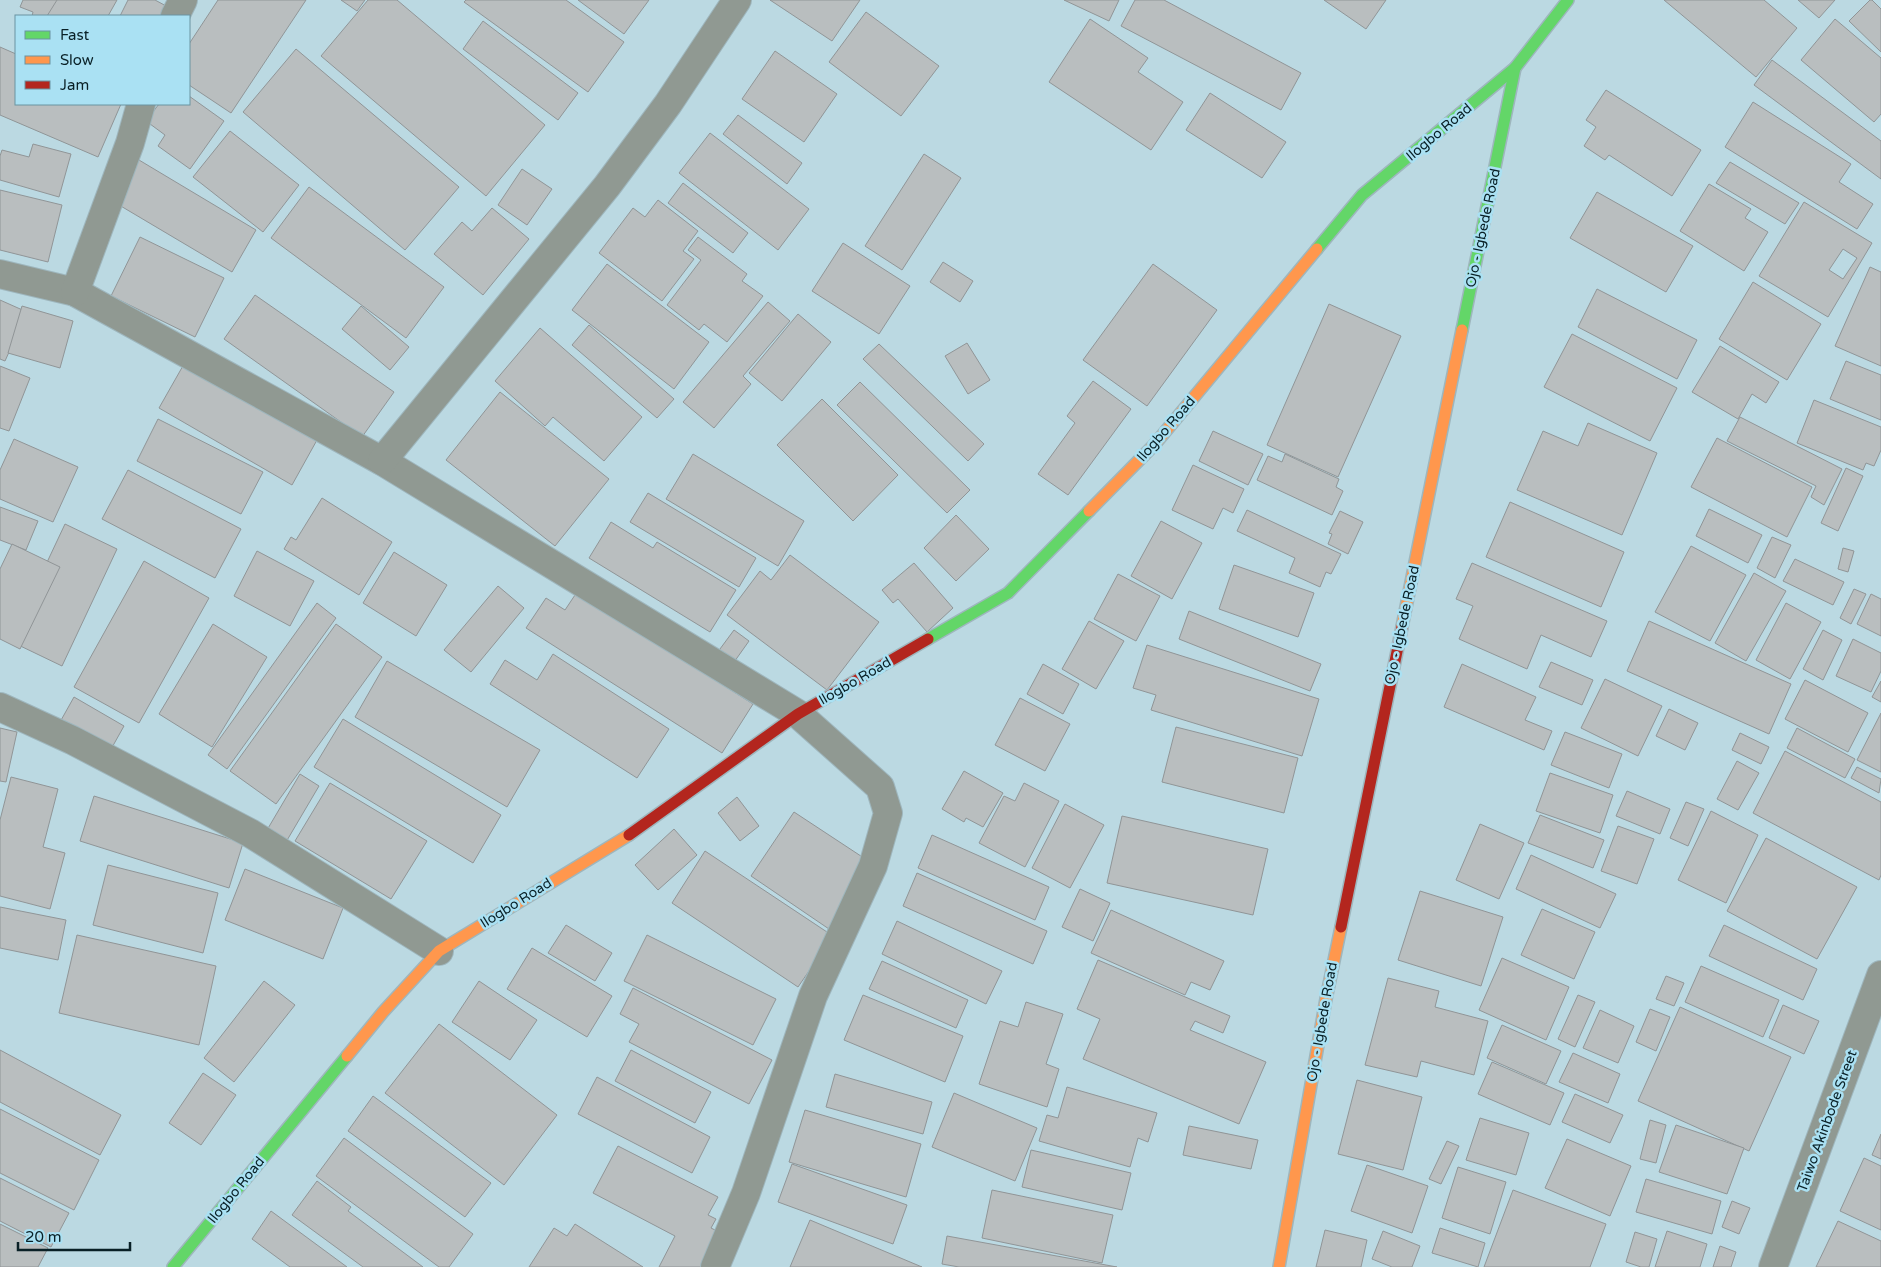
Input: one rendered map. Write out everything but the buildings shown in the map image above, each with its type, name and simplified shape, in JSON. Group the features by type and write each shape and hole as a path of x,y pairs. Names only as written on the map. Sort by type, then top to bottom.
{"main road":[{"name":"Ojo - Igbede Road","path":"1279,1267 1326,999 1516,68 1568,0"},
{"name":"Ilogbo Road","path":"173,1267 383,1012 438,951 630,834 798,714 1008,593 1156,444 1362,195 1516,68"}],"street":[{"path":"176,15 183,0"},
{"path":"382,461 607,186 668,104 738,0"},
{"path":"75,292 130,143 141,105"},
{"path":"0,274 75,292 382,461 798,714 880,787 888,813 873,866 813,996 746,1193 715,1267"},
{"path":"0,707 72,740 250,833 438,951"},
{"name":"Taiwo Akinbode Street","path":"1773,1267 1881,975"}],"traffic: fast":[{"path":"1462,330 1515,68 1568,0"},
{"path":"1317,249 1362,195 1515,68"},
{"path":"928,639 1008,593 1089,511"},
{"path":"173,1267 347,1056"}],"traffic: slow":[{"path":"1089,511 1155,444 1317,249"},
{"path":"1402,627 1462,330"},
{"path":"347,1056 383,1012 439,951 629,835"},
{"path":"1279,1267 1326,999 1341,927"}],"traffic: jam":[{"path":"1341,927 1402,627"},
{"path":"629,835 798,714 928,639"}]}
